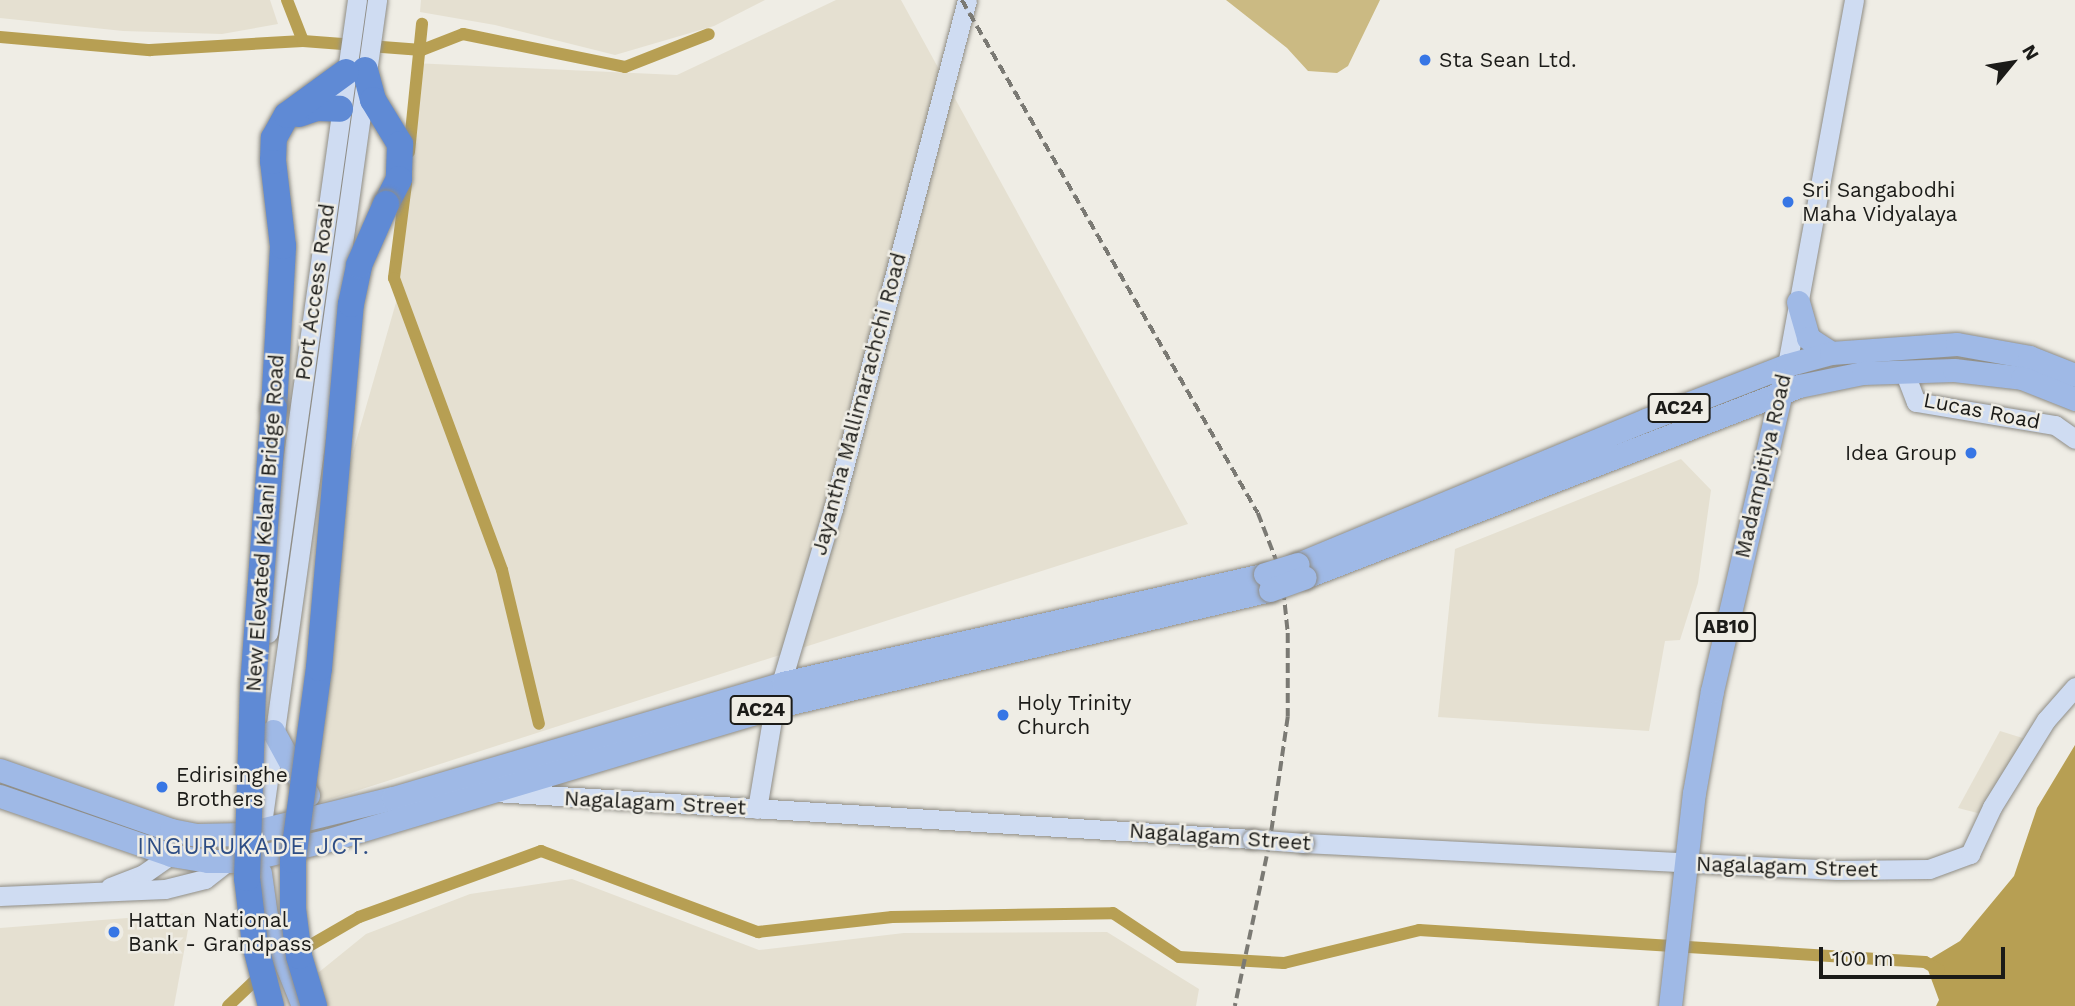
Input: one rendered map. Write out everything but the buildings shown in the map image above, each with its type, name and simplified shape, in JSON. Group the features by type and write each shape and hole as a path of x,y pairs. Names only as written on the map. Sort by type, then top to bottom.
{"highway":[{"path":"280,126 287,115 355,71 384,120 395,131 403,161 359,265 351,304 319,668 293,860 294,921 314,1006"},
{"path":"280,126 316,108 349,111 384,120"},
{"name":"New Elevated Kelani Bridge Road","path":"275,1002 255,944 247,878 253,686 283,246 272,148 280,126"}],"main road":[{"path":"1798,302 1808,338 1831,353"},
{"name":"AC24","path":"1301,570 1787,365 1831,353 1957,344 2029,357 2075,375"},
{"name":"Madampitiya Road","path":"1670,1006 1685,864 1712,691 1787,365"},
{"name":"AC24","path":"0,796 171,855 243,860 491,792 952,657 1267,582 1781,392 1841,377 1954,370 2022,378 2075,399"},
{"path":"1748,403 1767,412 1773,426"},
{"name":"AC24","path":"0,770 171,830 197,835 253,833 335,813 783,683 952,657"},
{"path":"273,731 305,793 335,813"},
{"path":"253,833 243,860 262,897 275,1002"},
{"path":"269,948 292,978 303,1006"}],"street":[{"name":"Port Access Road","path":"253,833 355,71 357,0"},
{"name":"Port Access Road","path":"355,71 377,0"},
{"name":"Jayantha Mallimarachchi Road","path":"757,809 774,707 783,683 967,0"},
{"name":"Madampitiya Road","path":"1787,365 1854,0"},
{"name":"Port Access Road","path":"253,833 273,731 349,111"},
{"name":"Lucas Road","path":"1904,371 1916,402 2055,425 2075,439"},
{"name":"Nagalagam Street","path":"491,792 1304,843 1685,864 1881,871 1950,864 1970,854 1992,807 2046,720 2075,687"},
{"path":"89,894 142,875 171,855"},
{"path":"0,896 89,894 186,884 211,876 243,860"}],"shaded area":[{"path":"0,0 270,0 278,24 222,34 123,31 0,18"},
{"path":"421,0 765,0 714,26 615,55 495,25 420,12"},
{"path":"836,0 901,0 1188,524 300,809 324,553 399,292 413,63 677,75"},
{"path":"1226,0 1380,0 1348,66 1337,73 1308,71 1287,48"},
{"path":"1681,459 1711,490 1698,583 1680,640 1665,641 1649,731 1438,717 1455,549"},
{"path":"2000,731 2036,742 1989,816 1958,808"},
{"path":"2075,745 2075,1006 1936,1006 1939,1000 1925,962 1960,941 2014,876 2037,808"},
{"path":"572,879 759,950 904,933 1107,932 1199,989 1196,1006 324,1006 313,977 366,934 470,894"},
{"path":"191,913 174,1006 0,1006 0,928"}],"waterway":[{"path":"0,37 150,50 303,41 287,0"},
{"path":"409,152 422,24"},
{"path":"303,41 422,50 463,34 625,67 709,34"},
{"path":"406,184 394,278 502,570 539,724"},
{"path":"297,953 359,917 541,851 758,932 892,917 1113,913 1179,957 1284,963 1419,930 1925,962 1939,970"},
{"path":"228,1006 263,973"}],"railway":[{"path":"962,0 1258,513 1282,575 1288,633 1288,717 1270,842 1235,1006"}],"place":[{"name":"Sta Sean Ltd.","path":"1425,60"},
{"name":"Sri Sangabodhi Maha Vidyalaya","path":"1788,202"},
{"name":"Idea Group","path":"1971,453"},
{"name":"Holy Trinity Church","path":"1003,715"},
{"name":"Edirisinghe Brothers","path":"162,787"},
{"name":"Hattan National Bank - Grandpass","path":"114,932"}],"district":[{"name":"INGURUKADE JCT.","path":"254,847"}]}
